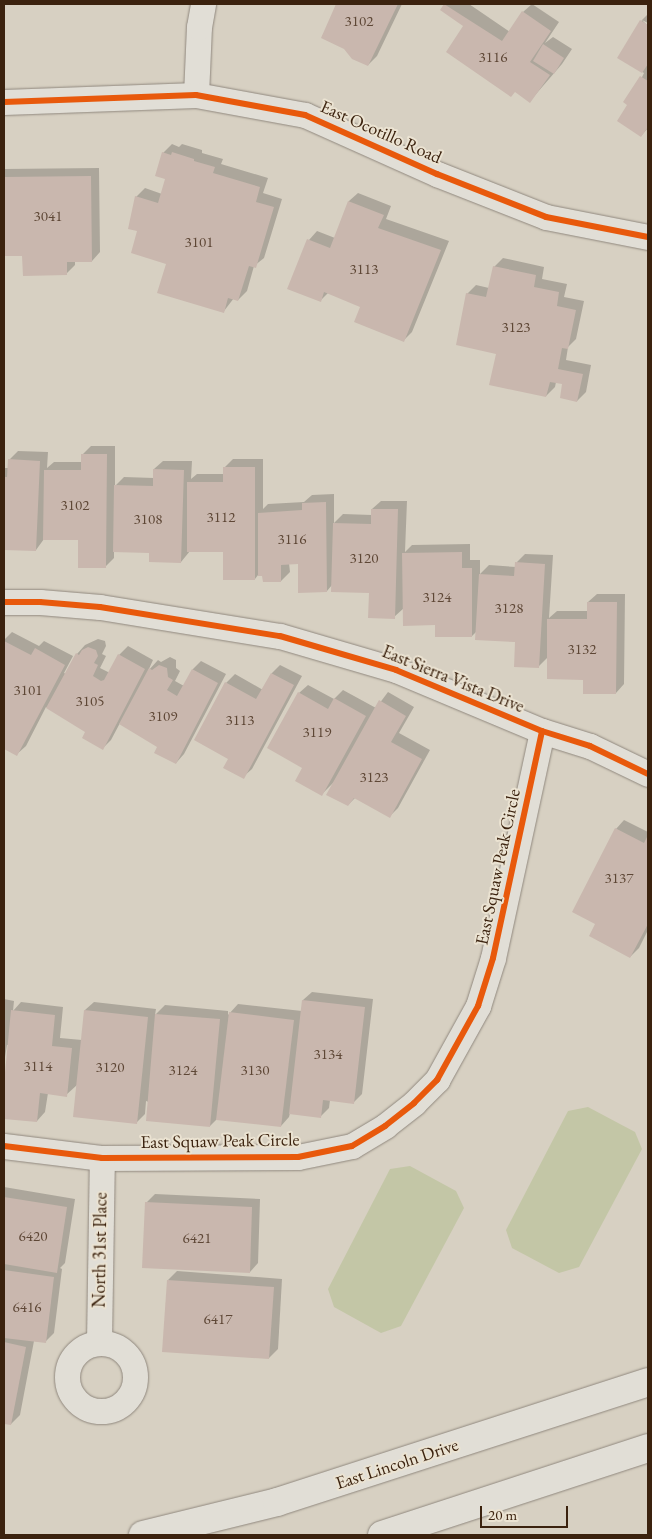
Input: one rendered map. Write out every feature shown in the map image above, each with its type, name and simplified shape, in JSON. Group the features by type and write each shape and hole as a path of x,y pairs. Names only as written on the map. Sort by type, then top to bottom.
{"main road":[{"name":"East Lincoln Drive","path":"143,1535 287,1500 648,1382"},
{"path":"382,1535 648,1448"}],"street":[{"path":"196,96 199,27 203,4"},
{"name":"East Ocotillo Road","path":"4,102 196,96 305,115 437,174 546,217 648,237"},
{"name":"East Sierra Vista Drive","path":"4,602 40,602 100,607 280,636 396,670 542,731 590,746 648,774"},
{"name":"East Squaw Peak Circle","path":"4,1146 102,1158 298,1157 352,1146 385,1126 414,1103 437,1080 478,1006 493,958 542,731"},
{"name":"North 31st Place","path":"99,1342 102,1158"}],"green space":[{"path":"588,1107 635,1132 642,1149 579,1267 559,1273 512,1248 506,1230 568,1111"},
{"path":"410,1166 456,1191 464,1208 401,1326 381,1333 334,1307 328,1289 390,1169"}],"building":[{"path":"336,4 398,4 368,66 352,59 344,49 321,38"},
{"path":"444,4 502,41 522,11 551,31 530,62 550,75 530,103 515,92 511,97 446,52 463,26 440,10"},
{"path":"640,20 648,25 648,64 642,73 617,58"},
{"path":"543,44 564,58 554,74 533,61"},
{"path":"640,76 648,81 648,127 641,137 617,121 627,105 623,102"},
{"path":"162,152 171,155 172,152 194,159 194,161 215,167 213,173 260,187 256,202 274,207 256,268 249,266 238,301 228,298 224,313 157,293 166,264 131,253 137,231 128,229 135,196 158,203 165,179 155,176"},
{"path":"91,176 92,262 67,262 67,275 23,276 22,256 4,256 4,177"},
{"path":"348,201 384,215 378,228 441,250 404,342 354,322 360,307 324,292 321,302 287,289 307,239 330,248"},
{"path":"493,266 536,275 534,287 559,292 557,306 576,310 568,349 562,348 558,369 583,374 577,402 560,398 562,384 550,382 546,397 489,385 496,354 456,345 466,293 486,297"},
{"path":"81,454 107,454 106,568 78,568 78,540 43,540 44,470 81,470"},
{"path":"8,459 40,461 36,551 4,550 4,477 7,477"},
{"path":"223,467 255,467 255,580 223,580 223,552 187,552 187,482 223,482"},
{"path":"153,469 184,470 181,563 149,562 149,553 113,552 114,485 153,486"},
{"path":"326,502 327,592 298,593 298,564 281,565 281,582 263,582 262,576 258,576 258,513 302,510 302,503"},
{"path":"371,509 398,509 395,619 368,618 369,593 331,592 333,523 371,524"},
{"path":"462,552 462,568 472,568 472,637 435,637 435,625 403,626 402,553"},
{"path":"515,562 545,564 539,668 514,667 515,642 475,640 479,574 514,576"},
{"path":"587,602 617,602 616,694 583,694 583,680 547,679 547,619 587,619"},
{"path":"4,641 31,655 35,648 65,665 17,756 4,749"},
{"path":"88,647 96,650 98,656 94,663 98,665 93,676 101,681 104,680 118,654 145,669 103,750 82,738 85,732 46,708 76,653 79,655 82,650"},
{"path":"159,665 167,668 168,677 173,680 167,690 177,696 192,669 218,683 176,764 154,753 157,747 119,724 149,668 152,670"},
{"path":"271,673 294,685 244,779 223,768 228,759 194,740 225,682 256,699"},
{"path":"298,692 328,709 334,698 366,716 322,796 295,781 302,768 267,748"},
{"path":"379,700 406,716 391,742 422,759 390,818 354,798 348,806 326,795"},
{"path":"615,828 644,843 648,835 648,924 630,958 589,936 595,924 572,912"},
{"path":"302,1000 365,1007 354,1104 323,1100 321,1118 289,1114"},
{"path":"11,1010 55,1015 52,1046 72,1048 67,1097 40,1093 37,1122 4,1119 4,1083"},
{"path":"84,1010 148,1017 137,1124 73,1117"},
{"path":"229,1012 294,1020 281,1127 216,1120"},
{"path":"155,1014 220,1019 210,1127 146,1121"},
{"path":"4,1197 67,1207 57,1273 4,1264"},
{"path":"145,1202 252,1207 250,1273 142,1268"},
{"path":"4,1270 54,1277 46,1343 4,1338"},
{"path":"167,1280 274,1287 269,1359 162,1352"},
{"path":"4,1342 26,1347 11,1425 4,1424"}],"cycle path":[{"path":"4,102 196,95 305,115 437,174 546,217 648,237"},
{"path":"4,602 40,602 100,607 280,636 396,670 542,731 590,746 648,774"},
{"path":"4,1146 102,1158 298,1157 352,1146 385,1126 414,1103 437,1080 478,1006 493,958 542,731"}]}
